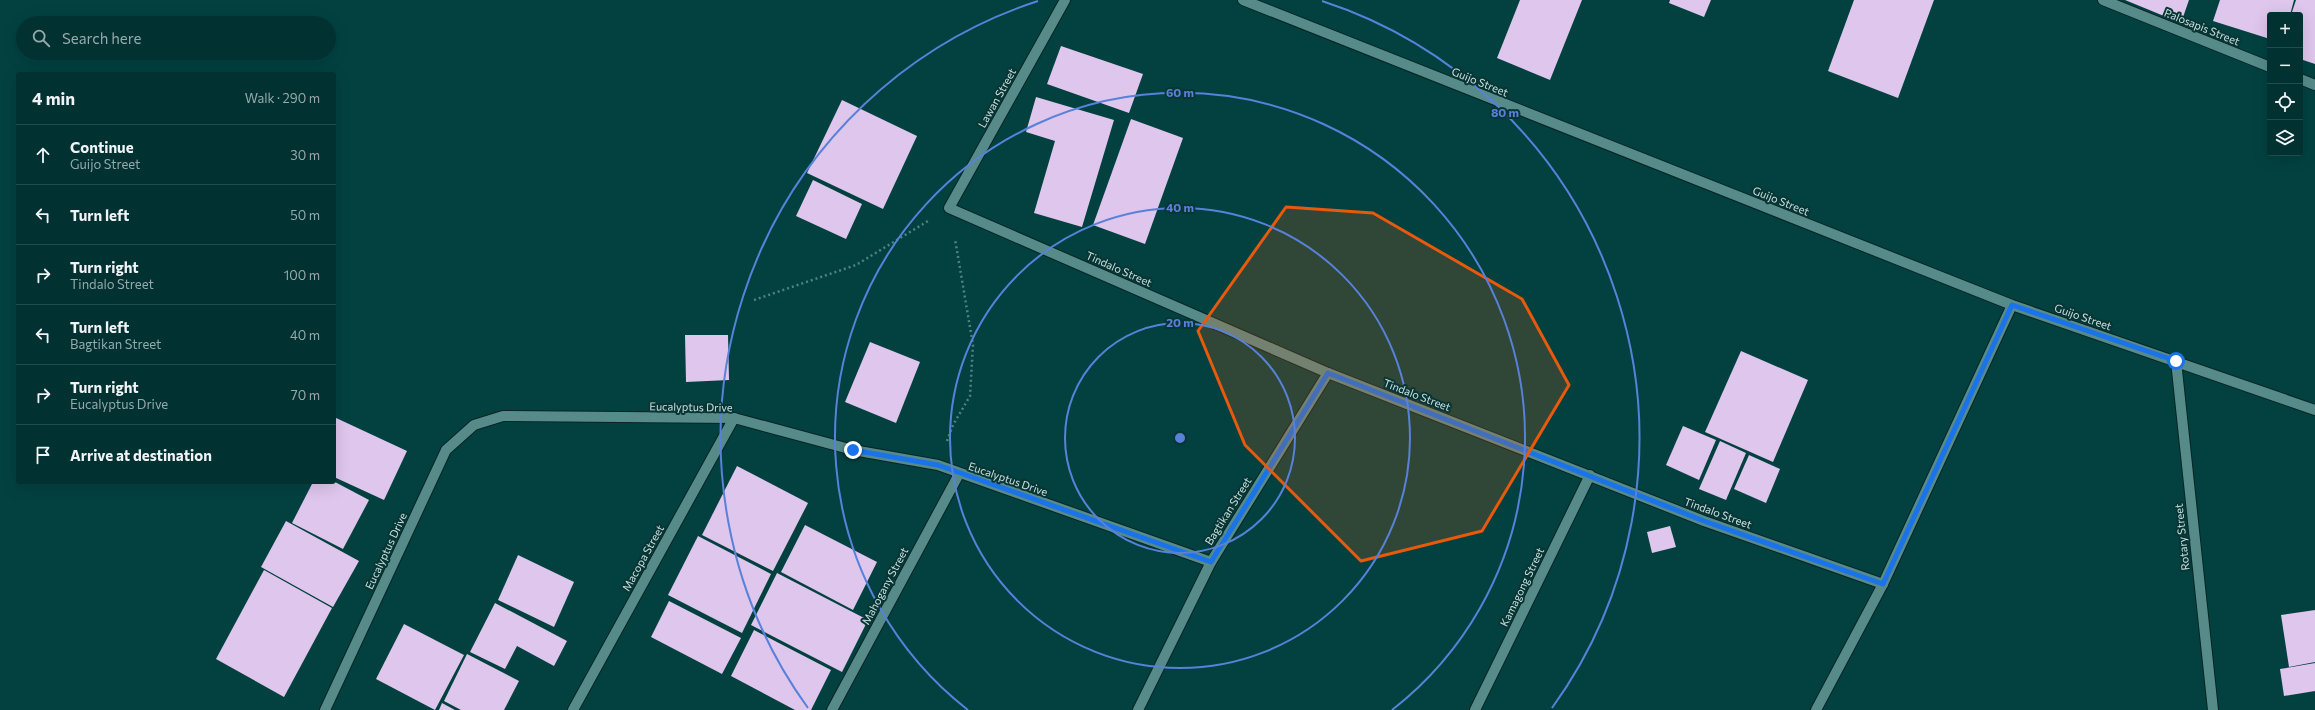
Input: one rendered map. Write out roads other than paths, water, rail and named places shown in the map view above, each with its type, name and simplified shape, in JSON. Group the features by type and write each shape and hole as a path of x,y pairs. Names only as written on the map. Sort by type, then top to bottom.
{"street":[{"name":"Lawan Street","path":"949,208 1065,0"},
{"name":"Guijo Street","path":"1243,0 2012,305 2315,410"},
{"name":"Palosapis Street","path":"2103,0 2267,66"},
{"path":"2303,80 2315,85"},
{"name":"Tindalo Street","path":"949,208 1328,373 1704,521 1883,584"},
{"path":"1816,710 1883,584 2012,305"},
{"name":"Rotary Street","path":"2176,361 2213,710"},
{"name":"Bagtikan Street","path":"1138,710 1211,562 1328,373"},
{"name":"Eucalyptus Drive","path":"325,710 446,450 474,425 502,416 734,418 853,450 938,465 959,474 1211,562"},
{"name":"Macopa Street","path":"573,710 734,418"},
{"name":"Mahogany Street","path":"832,710 959,474"},
{"name":"Kamagong Street","path":"1475,710 1590,475"}]}
